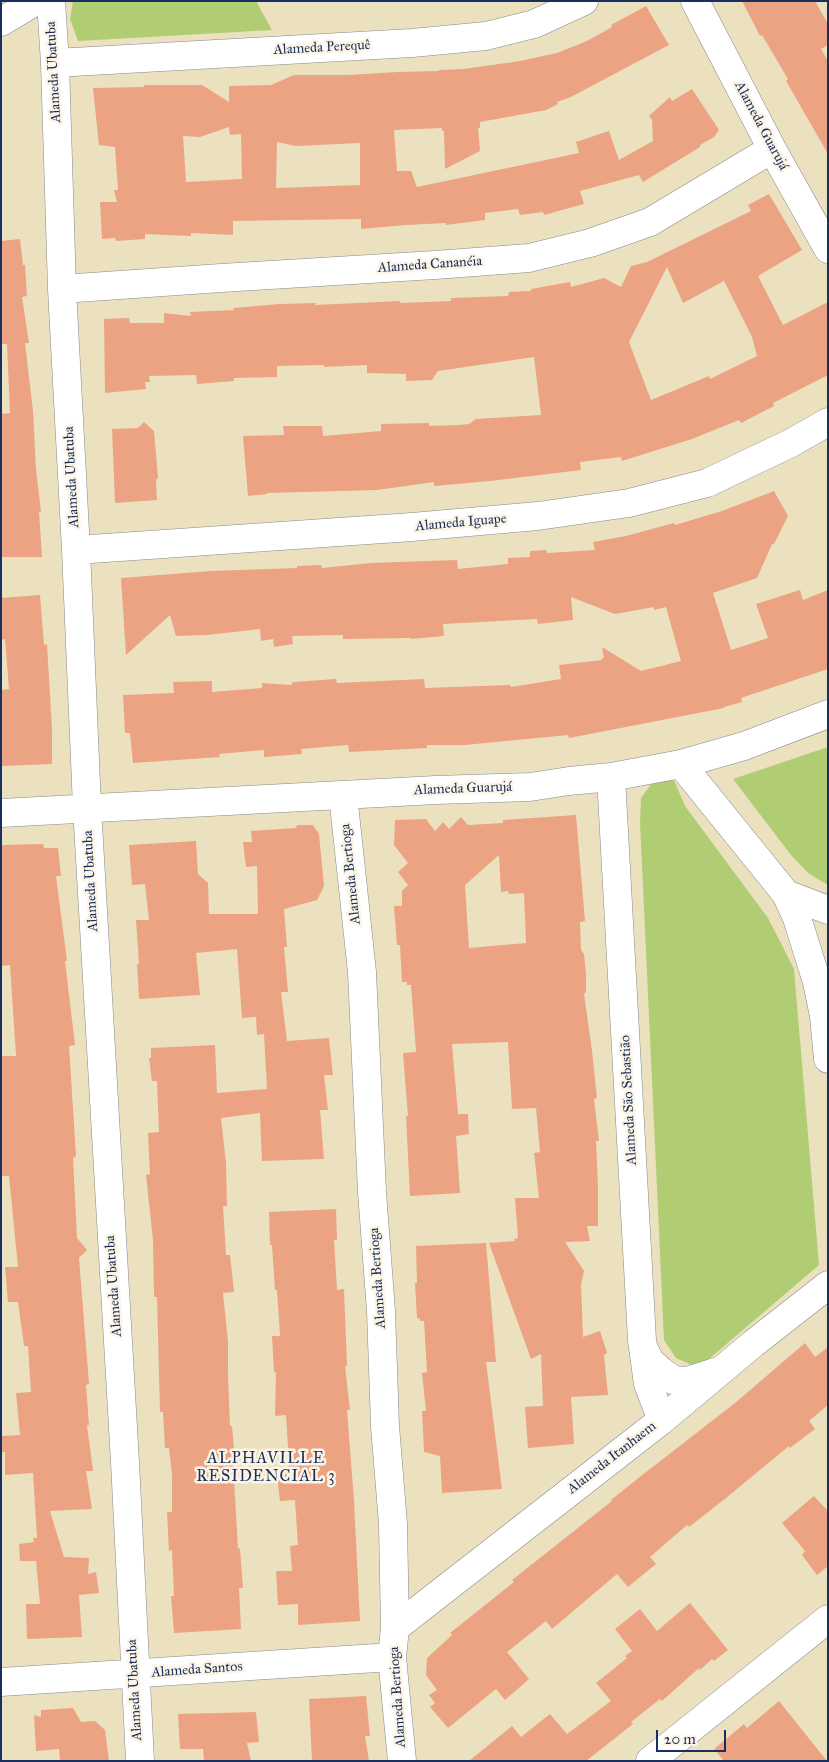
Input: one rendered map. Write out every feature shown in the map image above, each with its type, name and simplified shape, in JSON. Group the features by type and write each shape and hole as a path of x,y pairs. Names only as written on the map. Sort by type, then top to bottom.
{"street":[{"path":"1,22 36,1"},
{"name":"Alameda Ubatuba","path":"51,1 55,64 62,289 87,808 125,1462 134,1674 140,1761"},
{"name":"Alameda Perequê","path":"55,64 412,43 486,36 534,24 584,1"},
{"name":"Alameda Guarujá","path":"695,1 772,149 828,249"},
{"name":"Alameda Cananéia","path":"62,289 529,258 590,243 650,222 772,149"},
{"name":"Alameda Iguape","path":"76,550 412,527 538,516 629,503 707,483 791,443 828,422"},
{"name":"Alameda Guarujá","path":"1,813 530,787 569,780 611,777 681,764 744,746 828,714"},
{"path":"681,764 786,894 797,918 817,982 824,1016 828,1059"},
{"name":"Alameda São Sebastião","path":"611,777 643,1347 648,1384 662,1420"},
{"name":"Alameda Bertioga","path":"343,795 362,972 372,1192 381,1311 385,1426 393,1524 395,1628 392,1657 402,1761"},
{"path":"786,894 828,910"},
{"name":"Alameda Itanhaem","path":"395,1628 662,1420 828,1285"},
{"path":"643,1347 650,1361 673,1380 687,1381 723,1369"},
{"path":"650,1761 828,1618"},
{"name":"Alameda Santos","path":"1,1682 392,1657"}],"green space":[{"path":"73,1 256,1 272,30 78,41 70,19"},
{"path":"828,747 828,885 808,873 791,855 733,779"},
{"path":"674,780 685,806 768,918 794,969 819,1265 709,1359 694,1366 676,1358 664,1340 640,822 641,798 652,783"}],"building":[{"path":"742,1 815,1 828,24 828,45 821,49 828,61 828,154 786,81 788,79 762,35 760,36"},
{"path":"646,6 669,45 571,97 557,102 558,104 546,110 480,122 480,128 478,128 480,151 445,169 444,131 442,131 442,128 394,130 397,171 411,171 417,187 579,153 576,142 609,131 619,160 653,141 652,120 649,116 670,97 672,101 692,89 719,130 714,137 700,145 700,147 643,182 639,175 580,191 584,204 544,215 543,212 520,215 518,209 485,213 485,220 446,225 446,223 361,229 361,219 233,221 233,235 191,233 191,236 145,234 145,239 116,241 115,238 102,239 100,202 117,202 114,190 118,190 115,147 99,145 93,88 144,87 144,85 202,85 229,102 229,86 271,85 294,75 349,75 439,71 520,61 557,53 587,41 612,27 611,25","holes":["229,127 230,135 241,134 242,179 186,182 183,136 200,137","277,142 296,146 360,143 360,185 276,188"]},
{"path":"769,194 802,250 758,276 783,325 828,302 828,375 773,403 774,406 741,423 739,420 692,439 622,461 621,457 580,462 581,470 490,481 434,486 434,482 377,490 267,493 248,496 243,436 284,435 283,426 322,426 323,436 381,431 381,424 429,423 429,426 459,425 469,424 476,419 541,415 534,357 438,371 432,380 406,381 406,374 367,373 367,365 324,367 324,365 277,366 277,377 234,378 234,381 197,384 196,375 149,376 150,382 145,382 146,389 105,393 104,319 129,318 130,323 164,323 164,313 191,316 190,312 234,310 233,308 280,304 316,303 315,305 451,301 451,298 508,296 509,292 531,291 531,289 570,282 571,287 604,278 621,287 631,266 647,262 751,211 748,205","holes":["667,267 683,303 724,281 752,337 757,356 710,379 709,376 651,400 629,342"]},
{"path":"20,239 23,265 25,265 27,296 22,297 29,343 25,343 33,411 36,469 41,512 39,512 42,557 1,557 1,414 10,413 7,344 1,344 1,241"},
{"path":"144,422 154,431 158,478 156,480 157,500 115,503 112,429 138,428"},
{"path":"774,491 788,516 774,544 772,544 757,578 713,593 731,650 768,638 756,604 800,590 803,600 828,590 828,669 741,698 742,702 724,708 569,738 568,735 465,745 427,745 427,748 349,752 348,745 301,749 302,754 264,757 264,750 219,754 220,757 133,763 130,733 125,733 123,695 174,693 173,682 212,681 212,692 262,688 262,683 291,685 293,682 336,679 337,683 424,679 425,688 510,685 511,687 561,679 559,665 602,660 604,658 602,647 641,671 681,661 666,607 654,610 654,607 615,614 571,597 573,620 538,624 537,619 443,624 444,636 411,639 343,639 343,635 292,636 293,644 274,647 273,639 261,641 260,629 207,635 176,636 170,615 126,655 121,578 211,571 297,568 297,566 321,565 322,568 371,563 426,561 457,560 458,569 508,564 508,558 530,557 530,551 546,550 547,553 595,550 593,542 626,536 674,523 675,525 722,511"},
{"path":"40,595 44,645 47,644 52,764 1,766 1,690 9,689 5,639 1,640 1,598"},
{"path":"576,815 585,921 580,922 581,950 584,954 586,974 586,992 584,994 597,1098 594,1099 599,1141 596,1141 598,1226 587,1226 590,1241 565,1242 584,1271 581,1285 583,1337 600,1331 607,1353 604,1355 608,1395 571,1397 574,1444 528,1448 525,1407 543,1406 541,1354 531,1359 489,1243 515,1241 514,1239 518,1238 515,1198 539,1198 534,1153 540,1152 536,1108 512,1109 508,1042 452,1044 458,1114 468,1114 469,1134 456,1136 460,1193 410,1196 406,1116 408,1116 403,1053 416,1052 411,985 407,985 407,982 402,982 400,945 397,945 394,906 402,906 402,891 408,885 398,872 408,863 394,845 395,820 426,819 435,831 443,822 449,829 461,817 468,825 503,823 503,820","holes":["499,855 501,892 508,891 509,894 524,893 526,943 469,948 465,885"]},
{"path":"297,825 313,825 319,834 324,886 317,900 284,909 287,947 284,947 288,992 281,992 287,1041 329,1038 333,1075 324,1075 328,1110 320,1110 324,1159 262,1161 260,1113 221,1118 226,1163 227,1206 223,1206 226,1255 230,1255 234,1292 223,1293 228,1341 230,1426 232,1426 235,1461 233,1461 238,1549 240,1548 243,1588 239,1588 241,1629 174,1633 171,1596 174,1596 172,1550 169,1551 167,1512 172,1512 172,1475 169,1448 165,1448 163,1412 160,1412 157,1297 154,1297 153,1240 146,1175 150,1174 148,1133 159,1132 157,1081 152,1081 149,1058 151,1058 151,1048 215,1045 217,1093 267,1089 264,1034 257,1035 256,1017 242,1018 237,949 196,953 200,995 139,999 136,920 149,920 145,884 132,885 129,845 196,841 198,874 208,883 209,914 258,914 257,866 246,867 243,842 252,842 251,831 296,828"},
{"path":"43,844 44,848 58,848 61,876 56,876 75,1045 69,1046 76,1156 73,1158 77,1238 87,1250 79,1258 89,1384 86,1385 89,1425 87,1425 93,1471 86,1471 92,1509 50,1511 64,1557 89,1558 88,1574 96,1572 99,1593 79,1595 82,1637 27,1639 26,1604 40,1604 36,1561 20,1561 19,1544 34,1542 33,1538 37,1538 33,1473 5,1475 5,1452 1,1452 1,1436 20,1435 16,1393 31,1392 28,1346 24,1346 18,1302 8,1302 5,1267 18,1267 9,1176 1,1176 1,1056 16,1056 10,965 1,966 1,845"},
{"path":"336,1209 337,1240 334,1240 337,1290 344,1289 347,1366 345,1366 350,1410 347,1410 360,1621 298,1625 298,1604 278,1605 276,1571 292,1571 290,1546 298,1545 295,1500 280,1501 277,1475 288,1474 289,1462 286,1415 275,1416 276,1372 274,1372 272,1336 280,1336 277,1290 275,1290 272,1245 270,1245 269,1212"},
{"path":"486,1243 496,1362 486,1362 502,1489 442,1493 440,1456 424,1452 422,1411 426,1411 422,1373 427,1372 424,1321 420,1321 417,1318 415,1283 417,1283 416,1246"},
{"path":"805,1343 815,1357 828,1347 828,1405 809,1421 815,1429 790,1448 789,1446 689,1527 687,1525 650,1557 656,1564 628,1587 617,1574 552,1629 546,1621 507,1652 529,1679 505,1700 496,1689 448,1728 430,1707 435,1703 429,1695 437,1690 426,1675 427,1658 452,1635 450,1633 611,1500 735,1403"},
{"path":"814,1496 828,1511 828,1566 817,1575 802,1555 805,1551 782,1523"},
{"path":"690,1603 728,1650 714,1661 712,1659 700,1670 699,1668 662,1701 660,1699 631,1722 633,1724 586,1761 469,1761 512,1726 521,1737 550,1714 567,1734 611,1701 596,1683 627,1658 625,1656 632,1651 615,1629 640,1609 657,1631"},
{"path":"366,1696 370,1736 365,1736 369,1761 312,1761 309,1699"},
{"path":"779,1701 827,1761 724,1761 714,1749 744,1724 747,1728"},
{"path":"73,1708 81,1722 95,1721 105,1730 109,1761 60,1761 59,1749 36,1751 34,1715 41,1717 41,1710"},
{"path":"256,1712 259,1742 247,1743 251,1761 204,1761 203,1749 180,1749 178,1714"}],"district":[{"name":"ALPHAVILLE RESIDENCIAL 3","path":"266,1468"}]}
